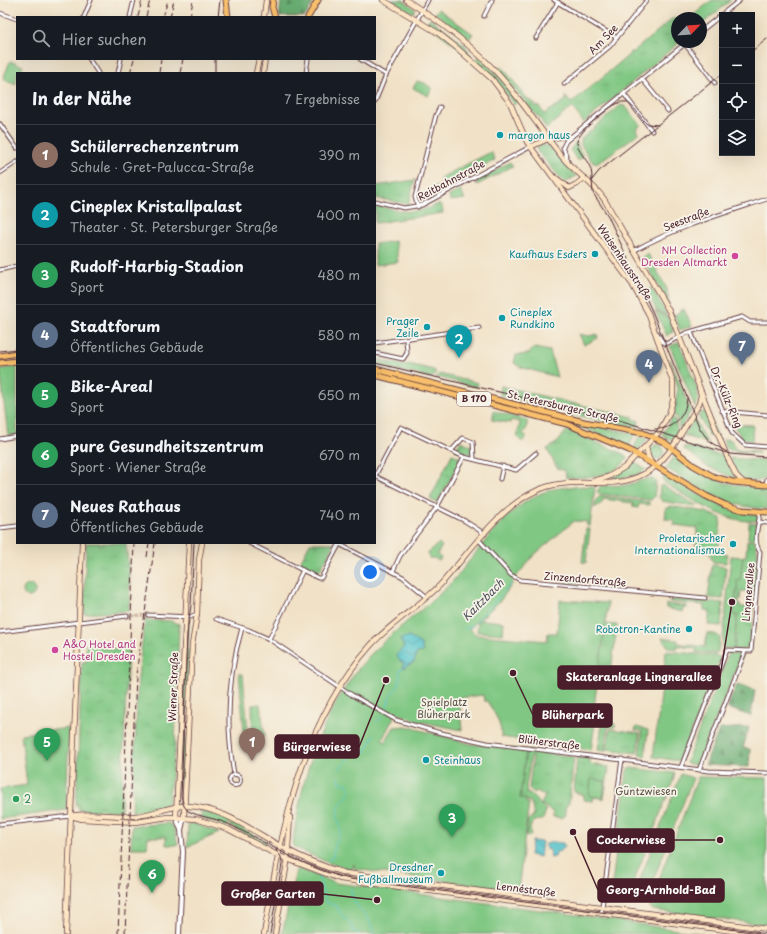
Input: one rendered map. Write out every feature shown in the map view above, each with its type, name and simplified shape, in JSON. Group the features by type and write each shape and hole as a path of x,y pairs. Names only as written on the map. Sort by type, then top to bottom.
{"main road":[{"path":"226,0 228,16"},
{"path":"264,16 266,0"},
{"path":"271,16 273,0"},
{"path":"309,16 318,0"},
{"name":"Waisenhausstraße","path":"383,0 418,20 457,48 492,79 510,104 530,147 632,284 643,303 672,375 674,388 669,414 654,437 638,455 617,473 590,482"},
{"path":"406,0 466,44 490,65 521,102 570,166 594,186 604,199 635,250 666,306 732,469 738,478 748,484"},
{"path":"272,7 275,16"},
{"path":"256,72 259,60"},
{"path":"263,72 266,60"},
{"path":"530,147 548,139"},
{"path":"550,174 569,188 584,178"},
{"path":"0,356 16,353"},
{"path":"0,363 16,361"},
{"name":"St. Petersburger Straße","path":"376,369 532,411 583,430 638,455"},
{"name":"St. Petersburger Straße","path":"376,375 654,437"},
{"path":"264,934 278,856 299,774 308,750 319,724 340,687 373,644 427,597 502,515 527,495 546,487 559,484 590,482 602,483 631,479 643,475 657,466 699,404 701,395 699,387"},
{"name":"B 170","path":"654,437 671,447 703,471 724,480 767,486"},
{"path":"646,446 651,463"},
{"name":"B 170","path":"638,455 717,501 742,510 767,512"},
{"path":"66,934 82,544"},
{"name":"Wiener Straße","path":"184,817 186,806 192,645 189,544"},
{"name":"Wiener Straße","path":"176,817 175,808 191,616 202,544"},
{"path":"71,816 82,814 139,816 186,806"},
{"name":"Lennéstraße","path":"186,806 224,815 281,846 331,869 345,873 767,929"},
{"path":"275,934 287,859 291,807"},
{"name":"Lennéstraße","path":"71,816 82,820 136,822 184,817 212,823 228,829 278,856 330,876 352,881 756,934"}],"street":[{"path":"84,16 91,0"},
{"path":"130,16 134,0"},
{"path":"376,100 386,75 428,0"},
{"path":"484,16 492,0"},
{"path":"640,0 644,3"},
{"name":"Am See","path":"564,84 610,46 647,0"},
{"path":"707,26 740,0"},
{"path":"536,38 556,1 617,38"},
{"path":"0,13 16,19"},
{"path":"570,166 563,147 572,136 680,48"},
{"path":"690,48 715,83"},
{"path":"90,60 97,72"},
{"path":"118,72 121,60"},
{"path":"306,72 308,60"},
{"path":"362,60 386,75"},
{"path":"642,79 668,111"},
{"path":"624,94 652,131"},
{"path":"418,207 415,197 434,122 440,107"},
{"path":"0,124 16,147"},
{"path":"548,139 559,139 572,136"},
{"name":"Reitbahnstraße","path":"376,201 404,208 418,207 530,147"},
{"path":"0,173 16,163"},
{"name":"Seestraße","path":"635,250 666,234 767,199"},
{"path":"0,270 16,266"},
{"path":"652,324 661,340 666,344 691,332 742,317 750,322 767,322"},
{"path":"376,344 479,328"},
{"name":"Dr.-Külz-Ring","path":"691,332 732,433 740,442 751,446 767,447"},
{"path":"376,353 403,359 408,353 406,338"},
{"path":"722,411 767,415"},
{"path":"376,474 401,427 464,457 474,458 516,470 536,453"},
{"path":"0,439 16,436"},
{"path":"451,451 463,438 473,442 474,458"},
{"path":"393,571 400,556 437,507 464,457"},
{"path":"500,480 503,466"},
{"path":"376,476 437,507 485,534"},
{"path":"767,479 767,486"},
{"name":"Lingnerallee","path":"745,652 751,651 760,552 756,543 758,525 760,522 760,512"},
{"path":"760,522 767,523"},
{"path":"0,528 16,526"},
{"name":"Zinzendorfstraße","path":"479,540 511,576 520,580 705,598"},
{"path":"253,544 302,570 321,578 338,544"},
{"path":"341,544 393,571 413,584 427,597"},
{"path":"269,639 302,570"},
{"path":"148,615 191,616"},
{"path":"0,632 127,616"},
{"name":"Blüherstraße","path":"216,619 269,639 340,687 396,720 437,732 487,743 699,770 767,773"},
{"path":"234,774 228,703 233,663 242,628"},
{"path":"681,767 727,650 745,652 699,770"},
{"path":"601,914 622,759"},
{"path":"0,824 71,816"},
{"name":"Wiener Straße","path":"176,817 181,830"},
{"name":"Wiener Straße","path":"179,934 182,852 181,830 184,817"}],"green space":[{"path":"281,0 315,0 306,16 279,16"},
{"path":"391,0 403,0 415,9 413,13"},
{"path":"712,0 731,0 707,20 707,12 697,12"},
{"path":"438,9 473,34 469,39 435,13"},
{"path":"430,18 465,45 472,58 426,23"},
{"path":"671,20 671,48 673,48 584,123 572,107 546,129 540,118 498,69 501,67 504,69 528,100 532,101 537,107 539,106 544,114 566,100 565,96 571,103 629,55 630,52 633,52"},
{"path":"476,57 479,57 498,76 518,101 514,105 502,88 478,64"},
{"path":"10,61 23,66 20,72 16,72 16,84 3,79"},
{"path":"417,81 425,83 432,89 428,96 413,88"},
{"path":"621,105 626,107 641,125 636,129 638,134 599,162 593,163 581,145 581,139"},
{"path":"576,142 583,157 578,161 570,150"},
{"path":"541,144 550,147 576,176 565,183 537,151 537,148"},
{"path":"491,152 495,160 422,200 419,199 419,196 442,184 440,178"},
{"path":"510,162 513,166 477,185 476,181"},
{"path":"415,180 408,204 376,198 376,186"},
{"path":"460,190 465,199 450,201 449,196"},
{"path":"438,204 442,206 443,213 376,223 376,205 407,211 429,208"},
{"path":"395,241 398,262 376,265 376,244"},
{"path":"648,254 667,289 669,305 642,257"},
{"path":"652,288 667,315 656,310 647,290"},
{"path":"684,309 692,326 680,330 674,315"},
{"path":"655,311 668,317 673,332 667,336"},
{"path":"579,334 589,336 597,334 598,338 584,345"},
{"path":"679,342 698,391 698,399 695,407 670,346"},
{"path":"534,348 550,351 557,377 520,367 514,363 516,355 528,354"},
{"path":"376,359 434,370 436,373 432,378 376,365"},
{"path":"670,359 691,411 680,430 677,417 673,415 678,389"},
{"path":"16,367 16,435 8,436 0,369"},
{"path":"439,374 478,383 477,387 436,377"},
{"path":"501,386 571,403 568,413 541,406 539,402 531,400 527,402 500,395"},
{"path":"573,403 633,417 633,419 639,421 638,427 636,428 571,414"},
{"path":"707,410 718,437 709,436 698,415"},
{"path":"494,411 527,420 527,428 523,433 527,437 522,442 517,437 520,422 511,420 510,423 492,420"},
{"path":"672,418 675,419 678,434 673,441 662,435"},
{"path":"695,418 702,434 709,444 685,436"},
{"path":"569,420 635,434 629,447 568,422"},
{"path":"733,424 753,425 752,442 741,437"},
{"path":"567,430 624,454 627,459 615,470 607,473 591,477 566,478 565,471 557,468 547,449 558,442"},
{"path":"640,435 647,440 637,451 633,449"},
{"path":"723,439 731,440 736,450 759,451 759,453 740,452 727,449"},
{"path":"461,441 472,446 472,454 455,450"},
{"path":"654,445 660,445 664,449 664,455 660,459 654,459 650,455 650,449"},
{"path":"685,446 725,456 735,478 706,466 683,448"},
{"path":"452,454 462,458 437,503 430,499"},
{"path":"675,456 698,471 718,480 740,486 767,488 767,509 739,505 702,490 666,468"},
{"path":"730,458 767,461 765,479 753,481 744,479 738,474"},
{"path":"634,462 646,470 633,476 611,479"},
{"path":"665,474 698,494 720,505 744,513 757,515 758,520 747,521 735,519 697,503 665,483 663,479"},
{"path":"648,478 653,479 656,482 654,497 651,500 600,494 597,492 600,486 627,485"},
{"path":"663,485 697,507 662,501 659,497 660,486"},
{"name":"Spielplatz Blüherpark","path":"592,486 595,488 590,526 587,526 587,522 574,521 533,556 512,582 513,583 500,601 479,620 504,622 503,634 477,632 478,621 469,629 477,635 547,641 548,633 557,633 560,600 608,603 593,714 596,717 591,750 501,737 497,718 487,701 484,701 483,695 459,698 462,730 417,721 396,713 382,740 385,742 394,727 406,726 471,744 526,750 520,798 526,799 526,803 529,803 518,891 355,869 354,864 352,870 326,862 294,847 294,835 301,794 307,771 325,725 348,683 378,647 451,583 487,539 514,510 530,499 547,491 566,487"},
{"path":"600,496 649,502 649,505 639,504 638,508 633,507 633,503 603,499 602,503 594,508 596,500"},
{"path":"670,506 706,512 721,518 718,553 728,554 726,563 713,562 709,552 695,551 698,528 674,525 674,520 665,519 666,508 670,508"},
{"path":"749,523 757,523 755,538 748,539"},
{"path":"586,529 590,529 586,563 582,562"},
{"path":"755,540 758,554 755,591 741,591 740,600 735,600 737,592 737,579 740,580 743,556 746,556 747,541"},
{"path":"439,543 442,546 437,555 441,558 439,561 434,558 429,559 428,553"},
{"path":"86,544 126,544 130,584 129,611 84,614"},
{"path":"309,544 333,544 333,547 318,573 299,564"},
{"path":"731,556 743,557 740,580 737,580 738,592 736,592 735,600 738,600 738,603 735,603 733,615 737,615 734,649 722,648"},
{"path":"712,565 726,567 723,599 708,598"},
{"path":"561,576 584,579 584,581 581,584 561,581"},
{"path":"27,585 31,585 35,591 31,597 27,597 23,593 23,589"},
{"path":"670,599 723,603 721,626 708,625 710,611 704,610 704,605 670,602"},
{"path":"735,602 740,603 740,607 753,607 750,645 744,650 734,649 737,616 733,615"},
{"path":"666,604 687,606 687,608 683,608 682,612 666,608"},
{"path":"145,620 171,621 179,624 175,748 168,803 155,809 132,812 138,677"},
{"path":"604,624 617,625 611,672 599,671"},
{"path":"186,626 189,626 187,650 189,650 183,789 179,789"},
{"path":"707,633 715,634 720,637 718,651 716,654 696,652 696,648 684,647 684,644 705,647"},
{"path":"662,638 678,640 678,643 683,644 682,647 678,646 677,649 669,648"},
{"path":"86,644 102,645 102,648 128,649 121,811 79,810 79,807 76,805 82,662 86,662"},
{"path":"666,651 718,656 720,659 680,761 653,757 662,688 666,688 667,678 664,671"},
{"path":"729,653 742,655 697,765 686,763"},
{"path":"239,674 243,674 249,744 245,744"},
{"path":"737,684 755,690 751,716 727,708"},
{"path":"260,704 265,736 253,737 252,705"},
{"path":"605,723 615,724 615,727 608,727 605,751 598,750 602,725"},
{"path":"636,727 648,730 645,757 639,755 642,731 635,730"},
{"path":"749,727 743,748 750,749 749,767 705,765 719,729"},
{"path":"69,728 66,810 0,819 0,789 27,785 21,734"},
{"path":"610,729 640,733 637,753 607,749"},
{"path":"526,750 574,757 569,803 565,808 566,815 562,818 553,817 553,812 541,804 545,796 537,791 533,793 529,788 533,757 531,756 526,787 527,794 530,794 546,810 543,820 536,821 532,824 530,829 531,835 528,837 526,836 528,820 534,816 531,802 520,798"},
{"name":"Güntzwiesen","path":"577,757 590,759 590,764 609,767 604,799 594,797 593,801 584,800 584,795 574,792"},
{"name":"Güntzwiesen","path":"630,768 675,773 630,891 614,902 610,899 627,770"},
{"name":"Güntzwiesen","path":"681,774 693,778 646,899 640,903 637,903 634,896 635,892"},
{"path":"698,777 767,778 767,925 653,910 650,907 650,902"},
{"path":"591,779 605,781 603,798 589,796"},
{"path":"200,810 231,820 227,827 198,817 202,816 202,813 199,812"},
{"path":"169,823 174,828 178,845 166,845 166,837 148,837 147,848 131,848 132,826"},
{"path":"193,823 219,833 187,847 188,825"},
{"path":"232,823 267,842 265,845 230,826"},
{"path":"299,869 336,883 607,919 703,934 282,934 296,870"}],"water":[{"path":"409,637 421,644 423,652 417,653 414,662 403,668 403,662 400,661 396,655 404,647 400,639"},
{"path":"532,841 542,842 540,857 530,855"},
{"path":"553,842 563,843 565,847 556,852 555,857 551,858 549,850 546,849 546,844"}],"waterway":[{"name":"Kaitzbach","path":"465,629 472,626 512,583"},
{"path":"387,707 390,696 399,685 400,670 403,668"},
{"path":"377,722 382,717"},
{"path":"340,769 354,754 359,751 366,752 374,735"},
{"path":"327,862 333,856 340,833 338,811 349,791 347,784 340,782 339,777"},
{"path":"318,875 326,903 335,905 344,918 352,924 352,930 359,934"},
{"name":"Kaitzbach","path":"351,888 354,902 371,924 374,934"}],"tunnel":[{"path":"127,616 148,615"}],"tram line":[{"path":"218,16 220,0"},
{"path":"755,49 767,39"},
{"path":"215,60 215,72"},
{"path":"719,76 599,171 592,180 593,193 608,216 652,311 700,429 710,442 727,452"},
{"path":"592,182 591,169 578,148 577,142 584,131 598,117 620,102 625,102 631,105 647,124 658,125"},
{"path":"0,351 16,349"},
{"path":"376,363 619,420 730,454 767,457"},
{"path":"655,429 662,429 677,421 684,411 687,398"},
{"path":"194,544 191,605 187,634 181,796 184,806 188,811 226,823 317,869 350,879 767,934"},
{"path":"270,934 282,864 281,857 276,850"}],"railway":[{"path":"138,16 142,0"},
{"path":"146,16 150,0"},
{"path":"163,16 168,0"},
{"path":"170,16 174,0"},
{"path":"190,16 193,0"},
{"path":"130,72 134,60"},
{"path":"159,72 161,60"},
{"path":"180,72 183,60"},
{"path":"118,934 134,544"},
{"path":"147,557 149,544"},
{"path":"125,934 136,675 155,544"}],"place":[{"name":"margon haus","path":"500,135"},
{"name":"Kaufhaus Esders","path":"595,254"},
{"name":"NH Collection Dresden Altmarkt","path":"735,256"},
{"name":"Cineplex Rundkino","path":"502,318"},
{"name":"Prager Zeile","path":"427,327"},
{"name":"Cineplex Kristallpalast","path":"459,358"},
{"name":"Neues Rathaus","path":"742,365"},
{"name":"Stadtforum","path":"649,383"},
{"name":"Proletarischer Internationalismus","path":"733,544"},
{"name":"Skateranlage Lingnerallee","path":"732,602"},
{"name":"Robotron-Kantine","path":"689,629"},
{"name":"A&O Hotel and Hostel Dresden","path":"55,650"},
{"name":"Blüherpark","path":"513,673"},
{"name":"Bürgerwiese","path":"386,680"},
{"name":"Steinhaus","path":"426,760"},
{"name":"Bike-Areal","path":"47,761"},
{"name":"Schülerrechenzentrum","path":"252,761"},
{"name":"2","path":"16,799"},
{"name":"Georg-Arnhold-Bad","path":"573,832"},
{"name":"Rudolf-Harbig-Stadion","path":"452,837"},
{"name":"Cockerwiese","path":"720,840"},
{"name":"Dresdner Fußballmuseum","path":"441,873"},
{"name":"pure Gesundheitszentrum","path":"152,893"},
{"name":"Großer Garten","path":"377,900"}]}
